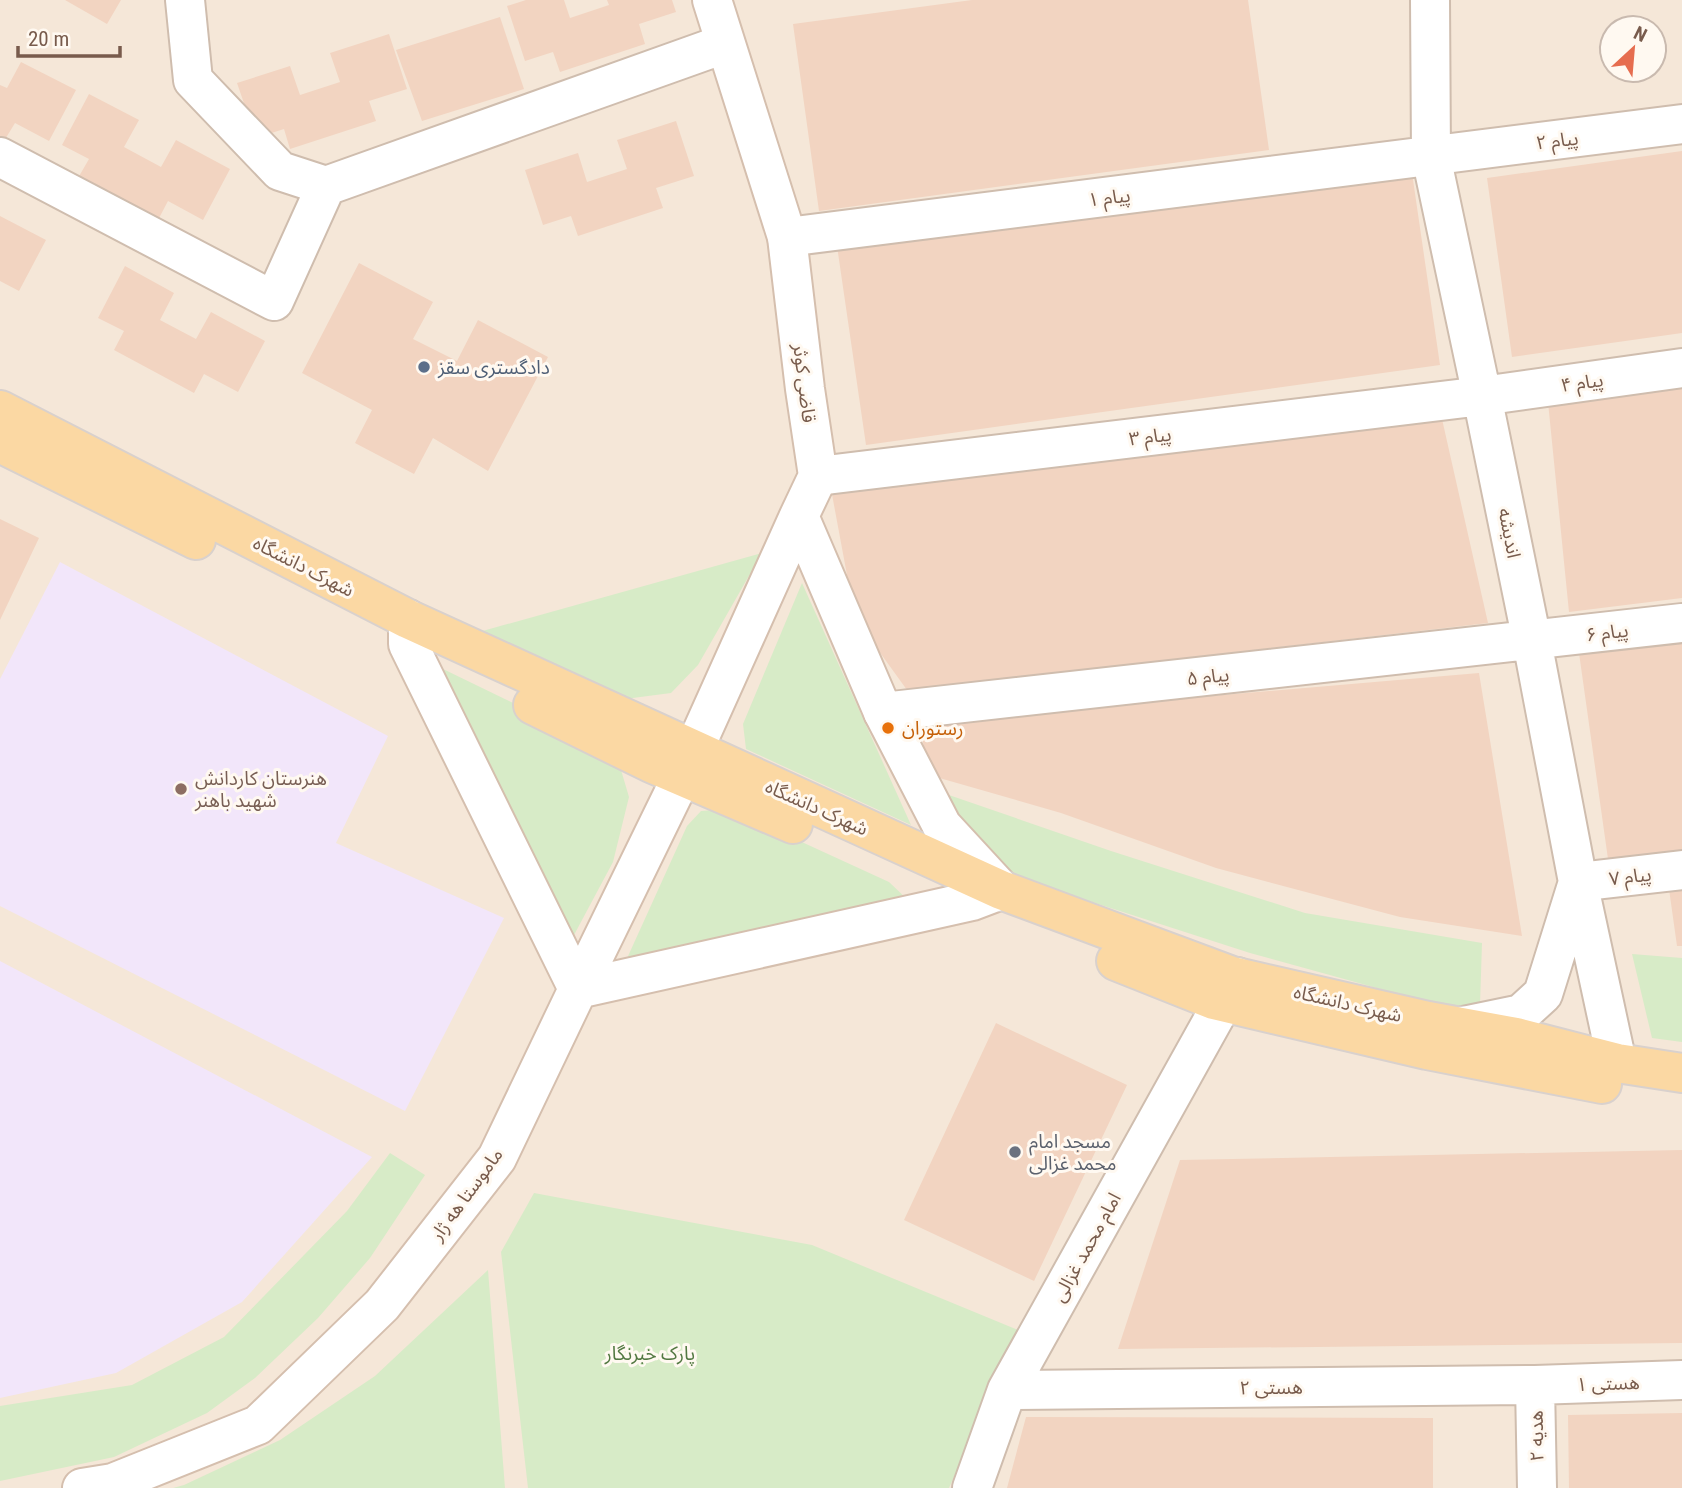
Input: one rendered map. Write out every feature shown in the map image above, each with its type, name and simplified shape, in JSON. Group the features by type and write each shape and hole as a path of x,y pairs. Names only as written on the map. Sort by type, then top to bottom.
{"main road":[{"name":"شهرک دانشگاه","path":"0,410 408,631 688,764 987,896 1229,990 1462,1026 1617,1063 1682,1073"},
{"path":"0,443 362,624 408,631"},
{"path":"1229,990 1427,1050 1642,1092 1682,1096"}],"street":[{"path":"185,0 193,79 280,171 326,186 724,44"},
{"name":"اندیشه","path":"1430,0 1431,156 1617,1063"},
{"name":"قاضی کوثر","path":"720,1 724,44 787,237 818,476"},
{"name":"پیام ۲","path":"1431,156 1682,124"},
{"name":"پیام ۱","path":"787,237 1431,156"},
{"path":"0,157 274,301 326,186"},
{"name":"پیام ۴","path":"1482,396 1682,368"},
{"name":"پیام ۳","path":"818,476 1482,396"},
{"path":"688,764 818,476"},
{"path":"408,631 578,989 987,896 942,826 883,712 799,516"},
{"name":"پیام ۶","path":"1532,641 1682,623"},
{"name":"پیام ۵","path":"883,712 1532,641"},
{"name":"ماموستا هه ژار","path":"82,1488 113,1483 258,1425 382,1305 497,1158 688,764"},
{"name":"پیام ۷","path":"1578,882 1682,870"},
{"path":"1462,1026 1521,1014 1543,994 1578,882"},
{"name":"امام محمد غزالی","path":"972,1488 1007,1390 1229,990"},
{"name":"هستی ۱","path":"1535,1385 1682,1380"},
{"name":"هستی ۲","path":"1007,1390 1535,1385"},
{"name":"هدیه ۲","path":"1535,1385 1537,1488"}],"shaded area":[{"path":"0,0 1682,0 1682,1488 0,1488"},
{"name":"هنرستان کاردانش شهید باهنر","path":"60,562 388,736 336,843 504,918 405,1111 0,906 0,679"},
{"path":"0,961 372,1157 242,1302 116,1373 0,1398"}],"green space":[{"path":"762,553 698,665 671,693 625,699 479,632"},
{"path":"802,583 911,825 746,749 743,724"},
{"path":"443,669 616,753 629,797 613,862 574,935"},
{"path":"946,794 1111,851 1305,913 1482,943 1480,1005 1442,1006 1250,953 993,870"},
{"path":"730,809 889,882 909,901 624,965 687,826 701,811"},
{"path":"1632,954 1682,958 1682,1042 1652,1038"},
{"path":"390,1153 425,1175 370,1258 318,1318 255,1378 207,1413 114,1457 0,1481 0,1406 132,1385 224,1337 347,1211"},
{"name":"پارک خبرنگار","path":"534,1193 812,1245 1018,1330 949,1488 528,1488 501,1252"},
{"path":"488,1270 505,1488 173,1488 280,1440 375,1376"}],"building":[{"path":"65,0 121,0 107,24"},
{"path":"526,0 564,0 570,18 609,5 607,0 672,0 676,12 639,24 645,44 560,72 553,52 525,61 507,6"},
{"path":"972,0 1248,0 1269,150 819,211 793,24"},
{"path":"500,17 524,89 422,121 396,50"},
{"path":"389,34 407,89 369,101 376,121 290,149 284,129 256,138 237,83 290,66 300,95 340,82 330,53"},
{"path":"21,62 76,90 49,141 15,123 4,141 0,139 0,85 7,88"},
{"path":"89,94 139,120 124,147 161,167 176,140 230,169 203,220 168,201 158,220 78,178 89,159 62,145"},
{"path":"676,121 694,176 656,188 663,208 578,236 571,216 543,225 525,170 578,153 587,182 627,169 617,140"},
{"path":"1682,151 1682,333 1512,357 1487,178"},
{"path":"1411,166 1440,365 866,445 837,246"},
{"path":"0,216 46,240 19,291 0,281"},
{"name":"دادگستری سقز","path":"359,263 433,302 413,339 457,361 478,320 548,357 488,471 433,438 414,474 355,443 372,410 302,373"},
{"path":"125,266 174,293 160,320 196,339 211,312 265,341 238,392 204,374 194,393 114,350 124,331 98,318"},
{"path":"1682,387 1682,598 1569,612 1548,402"},
{"path":"1442,419 1488,623 907,690 855,618 831,489"},
{"path":"0,519 39,538 0,620"},
{"path":"1682,642 1682,850 1608,859 1579,653"},
{"path":"1479,673 1522,936 1400,917 1216,868 1061,813 929,775 919,721"},
{"path":"1682,887 1682,946 1677,946 1669,889"},
{"name":"مسجد امام محمد غزالی","path":"996,1023 1127,1085 1034,1281 904,1220"},
{"path":"1682,1150 1682,1343 1118,1349 1180,1160"},
{"path":"1682,1413 1682,1488 1569,1488 1568,1415"},
{"path":"1026,1417 1433,1418 1433,1488 1007,1488"}],"place":[{"name":"دادگستری سقز","path":"424,367"},
{"name":"رستوران","path":"888,728"},
{"name":"هنرستان کاردانش شهید باهنر","path":"181,789"},
{"name":"مسجد امام محمد غزالی","path":"1015,1152"}]}
